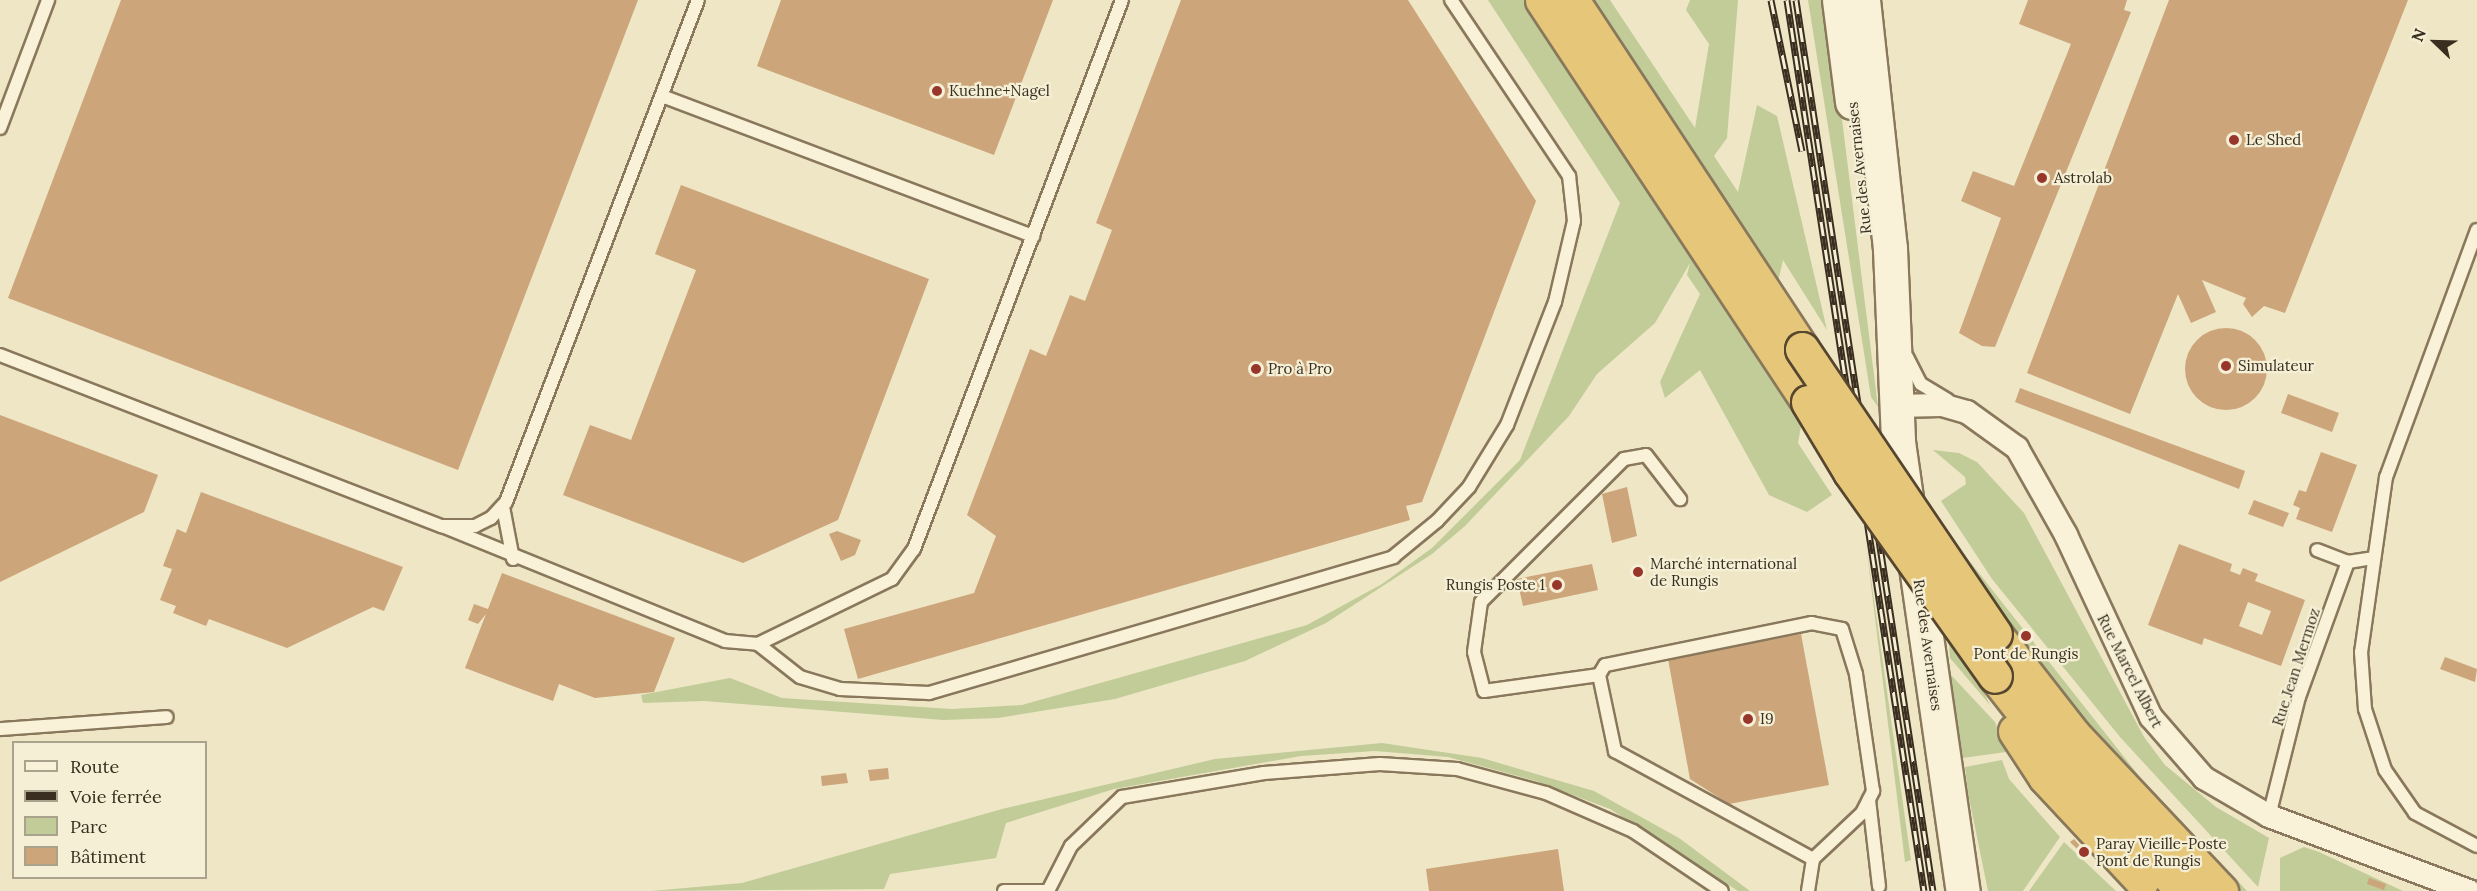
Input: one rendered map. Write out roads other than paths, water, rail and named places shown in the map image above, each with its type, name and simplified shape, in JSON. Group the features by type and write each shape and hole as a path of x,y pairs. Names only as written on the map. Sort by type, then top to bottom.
{"highway":[{"path":"1542,0 1643,132 1802,349 1995,634 2073,734 2221,891"},
{"path":"1572,0 1643,132 1856,482 1995,676 2057,755 2183,891"},
{"path":"1995,676 2023,748 2152,891"}],"main road":[{"name":"Rue des Avernaises","path":"1839,0 1873,300 1895,406 1963,889"},
{"name":"Rue des Avernaises","path":"1863,0 1890,251 1895,406"}],"street":[{"name":"Rue Marcel Albert","path":"1895,406 1942,405 1967,412 2017,448 2038,480 2161,732 2204,778 2269,816 2469,891"}],"lane":[{"path":"0,128 48,0"},
{"path":"513,559 503,507 698,0"},
{"path":"0,355 442,526 513,559 725,641 758,644 858,600 892,579 914,549 1122,0"},
{"path":"758,644 800,677 840,689 929,693 1393,557 1437,521 1469,487 1507,425 1555,302 1574,221 1569,176 1451,0"},
{"path":"662,96 1033,236"},
{"path":"2477,230 2386,477 2361,652 2366,709 2385,770 2415,813 2477,846"},
{"path":"1890,251 1910,367 1926,388 1967,412"},
{"path":"1599,675 1484,691 1474,652 1481,602 1624,459 1646,455 1680,499"},
{"path":"442,526 475,526 503,507"},
{"path":"2317,550 2348,562 2373,558"},
{"name":"Rue Jean Mermoz","path":"2269,816 2299,697 2348,562"},
{"path":"1812,859 1615,750 1599,675 1605,665 1830,623 1842,629 1856,674 1871,767 1868,799 1879,886"},
{"path":"0,729 166,717"},
{"path":"1004,891 1047,891 1071,846 1122,797 1264,773 1380,764 1457,769 1546,793 1633,831 1722,891"},
{"path":"1808,891 1812,859 1856,820 1868,799"}],"railway":[{"path":"1771,0 1802,151"},
{"path":"1787,0 1924,891"},
{"path":"1796,0 1933,891"}],"place":[{"name":"Kuehne+Nagel","path":"937,91"},
{"name":"Le Shed","path":"2234,140"},
{"name":"Astrolab","path":"2042,178"},
{"name":"Simulateur","path":"2226,366"},
{"name":"Pro à Pro","path":"1256,369"},
{"name":"Marché international de Rungis","path":"1638,572"},
{"name":"Rungis Poste 1","path":"1557,585"},
{"name":"Pont de Rungis","path":"2026,636"},
{"name":"I9","path":"1748,719"},
{"name":"Paray Vieille-Poste Pont de Rungis","path":"2084,852"}]}
